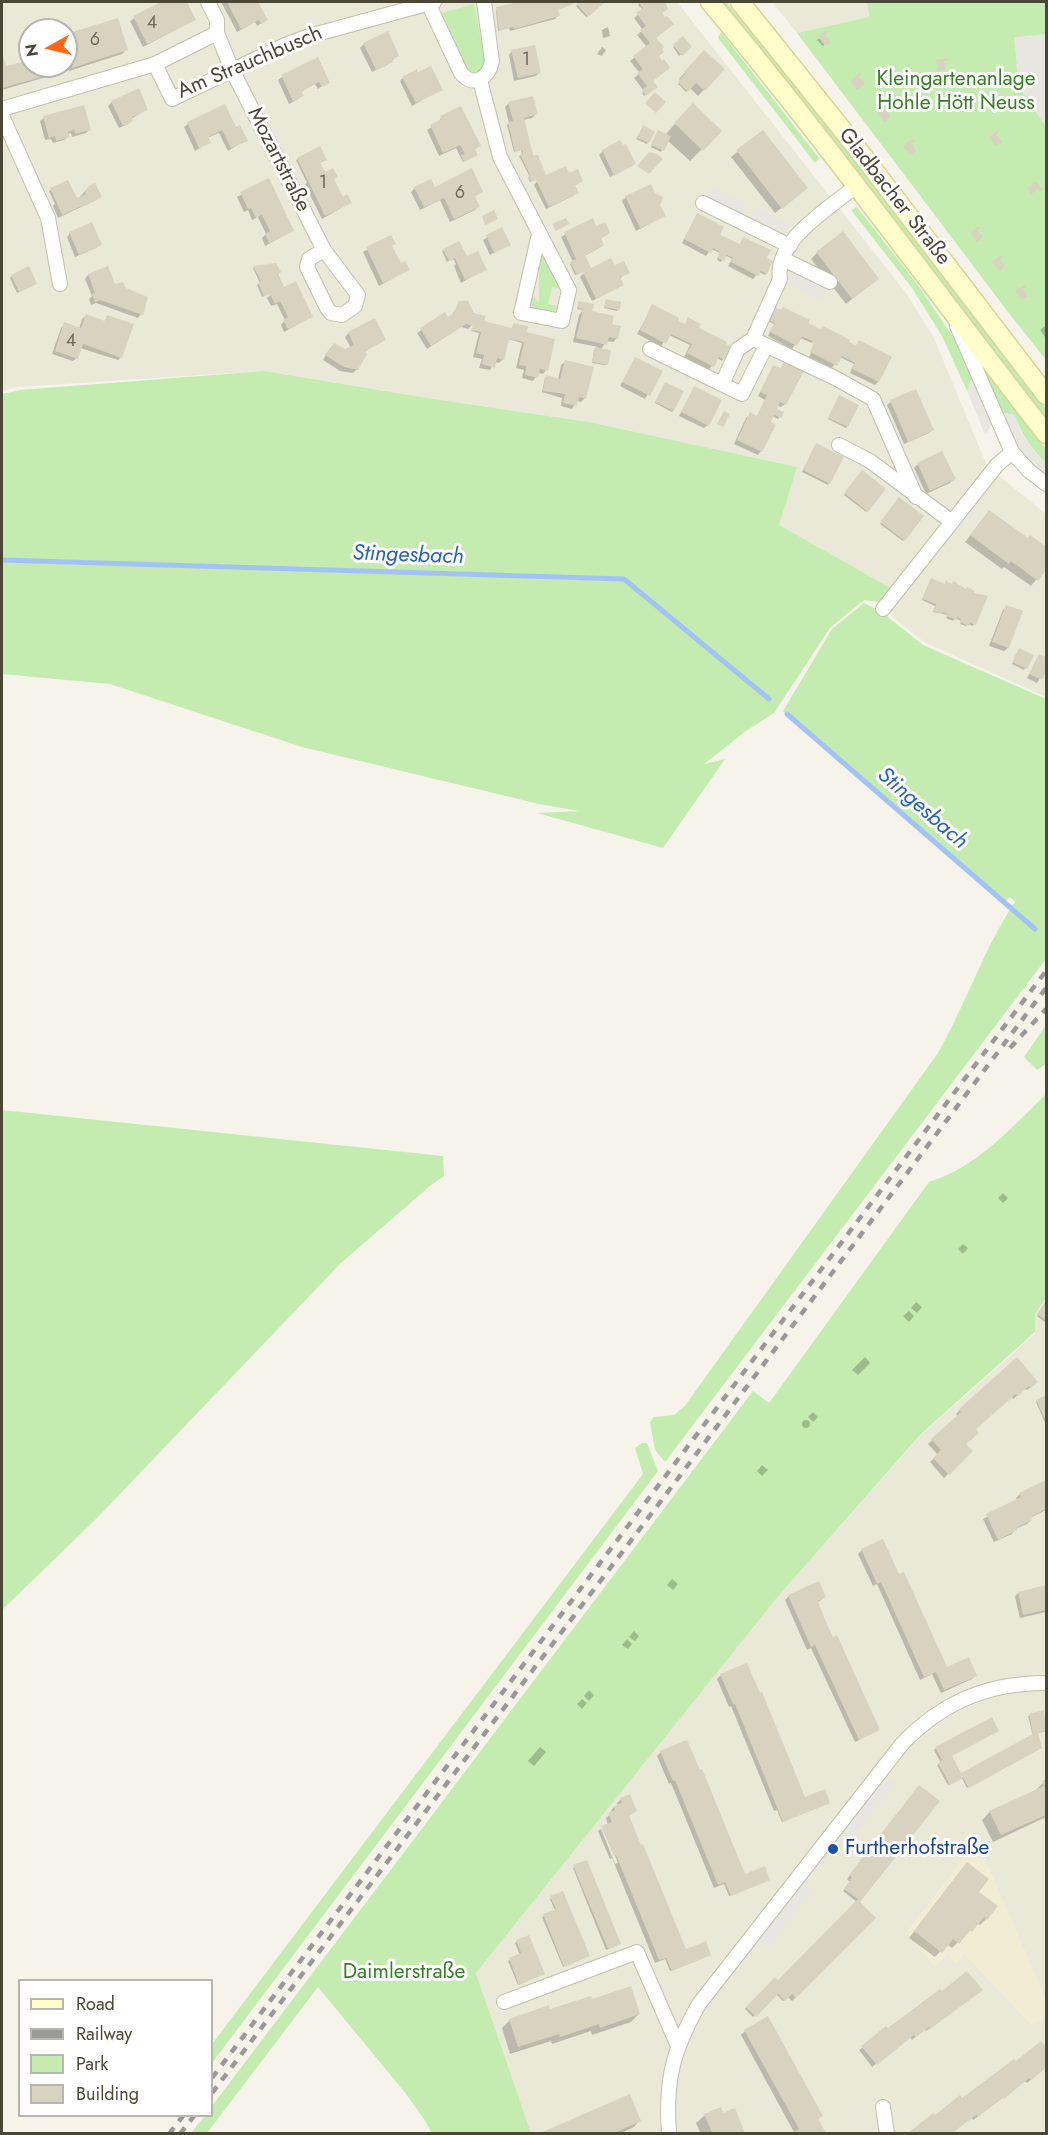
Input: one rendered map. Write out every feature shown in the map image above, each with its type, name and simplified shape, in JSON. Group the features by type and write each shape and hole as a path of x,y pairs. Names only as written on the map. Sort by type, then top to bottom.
{"main road":[{"name":"Gladbacher Straße","path":"711,2 1047,434"},
{"name":"Gladbacher Straße","path":"740,2 853,143 1047,395"}],"street":[{"name":"Mozartstraße","path":"208,2 217,20 218,33 232,70 324,250 358,295 355,306 342,315 331,313 327,308 307,267 309,259 324,250"},
{"name":"Am Strauchbusch","path":"155,64 172,99 309,36 407,5 431,2"},
{"path":"431,2 461,73 466,79 480,80 486,77 492,61 484,2"},
{"name":"Am Strauchbusch","path":"2,109 155,64 218,33"},
{"path":"480,80 500,157 569,290 562,321 521,313 539,234"},
{"path":"2,116 48,218 60,284"},
{"name":"Gladbacher Straße","path":"722,384 738,349 753,339 780,279 778,269 795,235 856,186"},
{"path":"703,203 790,246"},
{"path":"783,259 830,282"},
{"name":"Gladbacher Straße","path":"950,310 1012,452 1029,471 1047,484"},
{"path":"753,339 873,399 916,497"},
{"path":"650,349 742,394 766,346"},
{"path":"839,444 870,461 952,522"},
{"path":"883,609 997,465 1012,452"},
{"path":"669,2133 668,2093 672,2063 688,2024 706,1995 878,1774 915,1730 951,1705 981,1692 1003,1686 1047,1683"},
{"path":"504,2002 637,1952 678,2046"},
{"path":"883,2107 886,2133"}],"shaded area":[{"path":"2,2 677,2 906,293 934,338 987,466 1046,514 1046,697 924,642 890,615 899,594 779,525 796,467 589,422 264,371 18,387 2,391"},
{"path":"772,2 867,2 869,17 797,33"},
{"path":"1046,34 1046,127 1026,98 1020,84 1014,37"},
{"path":"712,187 747,204 742,214 707,197"},
{"path":"755,207 789,224 784,234 750,218"},
{"path":"792,271 827,288 821,300 787,283"},
{"path":"973,375 992,423 987,433 984,432 967,391"},
{"path":"999,412 1014,415 1021,432 1034,451 1046,463 1046,467 1043,468 1046,471 1046,478 1036,470 1016,446"},
{"path":"1046,1298 1046,2133 531,2133 476,1973 780,1594 921,1435 1035,1334 1035,1314"},
{"path":"882,1781 895,1783 846,1846 834,1842"},
{"path":"977,1840 1046,1999 1046,2018 1031,2025 965,1955 955,1964 948,1955 935,1967 906,1933"},
{"path":"800,1886 813,1889 770,1945 757,1942"}],"green space":[{"path":"720,2 726,2 823,115 1046,409 1046,420"},
{"name":"Kleingartenanlage Hohle Hött Neuss","path":"867,2 1046,2 1046,360 797,33 869,17"},
{"path":"474,4 485,60 478,72 471,72 464,66 442,13"},
{"path":"721,32 819,158 815,163 718,38"},
{"path":"857,207 918,285 953,337 973,375 967,391 942,336 912,288 851,210"},
{"path":"541,253 562,289 552,287 548,304 558,306 554,312 532,307 529,304 530,293 539,303 539,257"},
{"path":"977,361 1046,449 1046,463 1027,441 1014,415 999,412"},
{"path":"264,371 589,422 797,467 779,525 894,590 885,603 864,600 830,628 774,713 746,731 704,764 725,759 663,848 537,813 579,811 539,804 302,747 110,684 2,674 2,394 20,390"},
{"path":"864,603 883,613 923,645 1046,699 1046,959 665,1462 655,1450 650,1422 654,1417 674,1415 684,1407 938,1053 994,938 1015,902 1010,897 1006,901 783,711 832,629"},
{"path":"1046,1025 1046,1064 1037,1070 1024,1057"},
{"name":"Daimlerstraße","path":"1046,1094 1046,1298 1035,1314 1035,1332 921,1434 780,1594 476,1973 531,2133 432,2133 406,2094 318,1987 207,2133 191,2133 204,2117 213,2117 213,2105 753,1391 769,1403 929,1182 946,1176 978,1157"},
{"path":"2,1110 443,1156 444,1176 341,1263 96,1519 2,1610"},
{"path":"642,1443 647,1443 658,1471 213,2062 213,2043 643,1474 635,1448"}],"building":[{"path":"161,2 187,2 196,20 147,44 133,16"},
{"path":"227,2 258,2 268,20 261,24 259,20 241,29"},
{"path":"518,2 572,2 573,4 558,10 560,16 499,31 496,7"},
{"path":"579,2 605,2 588,17 577,4"},
{"path":"638,2 665,2 668,9 662,13 674,24 656,38 664,47 662,49 664,52 659,56 670,68 653,81 658,87 646,96 642,90 647,86 637,73 643,69 633,56 650,43 640,30 646,26 636,13 643,8"},
{"path":"118,18 128,50 78,66 78,30"},
{"path":"826,30 828,32 825,35 831,42 825,46 818,37"},
{"path":"388,31 399,56 392,59 393,62 376,70 363,43"},
{"path":"683,36 692,47 682,56 673,45"},
{"path":"535,45 541,73 518,78 511,50"},
{"path":"704,50 725,69 705,91 696,83 688,92 678,82"},
{"path":"2,56 6,66 18,63 18,78 38,78 2,88"},
{"path":"318,57 330,83 322,87 319,82 310,86 302,92 304,96 293,101 281,75"},
{"path":"947,58 948,61 944,61 945,70 938,71 936,60"},
{"path":"431,66 443,90 416,103 402,77 417,69 418,72"},
{"path":"860,72 862,74 859,77 865,84 857,90 850,81"},
{"path":"139,88 148,110 132,117 133,121 123,126 111,101"},
{"path":"655,92 666,102 656,113 645,103"},
{"path":"533,96 538,114 524,118 533,155 538,155 546,175 566,166 569,173 578,169 583,181 575,185 579,193 549,207 536,180 531,182 528,176 530,175 520,154 523,154 522,150 515,152 508,122 513,121 508,102"},
{"path":"972,97 974,99 971,101 976,108 970,113 963,104"},
{"path":"693,103 722,131 703,151 674,123"},
{"path":"225,104 236,127 240,125 248,141 231,148 222,130 208,137 211,143 199,148 187,122"},
{"path":"84,105 91,130 75,134 74,130 68,132 70,137 56,141 55,136 49,138 43,116"},
{"path":"461,106 481,146 475,149 478,155 464,162 461,155 465,154 460,145 443,153 430,125 442,119 440,116"},
{"path":"886,106 888,108 885,110 890,117 885,122 878,113"},
{"path":"643,125 655,132 649,143 637,138"},
{"path":"658,130 671,136 664,151 651,145"},
{"path":"763,130 808,188 782,209 736,150"},
{"path":"998,130 996,135 1002,142 996,146 989,137"},
{"path":"912,139 914,141 911,144 916,151 910,155 903,146"},
{"path":"620,140 623,145 626,144 636,164 614,176 602,150"},
{"path":"320,146 327,160 320,163 325,172 333,168 338,177 334,179 343,197 347,194 352,203 325,216 297,158"},
{"path":"649,152 663,159 649,174 637,166"},
{"path":"472,168 483,192 475,196 480,207 454,219 444,198 424,207 414,187 431,179 435,187"},
{"path":"269,178 294,231 269,243 265,234 270,231 262,215 256,218 251,208 248,209 240,192"},
{"path":"68,180 77,198 86,194 89,186 95,183 102,197 62,215 50,188"},
{"path":"1036,181 1043,190 1041,192 1038,189 1031,194 1027,188"},
{"path":"651,184 655,193 663,197 660,205 666,216 640,228 625,196"},
{"path":"494,210 498,219 485,225 482,216"},
{"path":"697,213 724,227 720,235 740,244 743,237 771,250 767,258 773,261 767,274 761,271 758,276 731,262 733,258 727,255 724,261 717,258 720,252 713,248 711,253 684,239"},
{"path":"566,218 569,224 556,231 552,224"},
{"path":"593,218 596,226 605,222 610,233 601,238 604,245 585,255 591,268 611,258 615,265 624,261 630,273 620,277 624,285 596,299 583,272 577,275 570,262 576,259 564,232"},
{"path":"92,222 102,245 79,255 69,232"},
{"path":"979,226 977,230 983,237 977,242 970,233"},
{"path":"502,227 511,245 494,253 486,235"},
{"path":"843,231 879,279 852,299 816,252"},
{"path":"391,235 396,244 392,246 401,263 405,261 410,270 383,283 366,247"},
{"path":"459,241 467,256 478,251 487,270 465,280 455,258 449,261 443,249"},
{"path":"1001,255 1003,257 1000,259 1005,266 1000,271 992,262"},
{"path":"276,263 281,272 278,274 284,287 296,281 313,317 288,329 283,320 288,317 280,301 275,304 270,294 264,296 258,283 261,281 253,266"},
{"path":"29,266 37,284 19,292 11,275"},
{"path":"108,266 115,284 123,282 126,288 148,297 143,315 100,300 95,302 92,294 95,293 88,274"},
{"path":"1024,285 1026,287 1023,289 1028,296 1022,300 1015,291"},
{"path":"606,299 621,302 620,310 604,307"},
{"path":"459,301 468,301 474,313 486,316 484,321 512,328 513,323 528,326 527,332 555,339 548,371 540,369 538,378 525,375 526,366 519,365 524,342 509,339 504,360 497,358 495,368 482,364 484,355 476,353 481,332 471,330 473,326 466,324 431,346 420,328 445,312 448,317 454,313"},
{"path":"579,301 594,304 592,311 614,316 612,324 621,326 618,339 609,337 607,345 576,338 583,309 577,308"},
{"path":"652,304 679,318 678,321 685,324 688,317 701,324 699,328 727,342 726,344 732,347 725,360 719,357 714,367 687,353 692,344 671,334 666,344 640,330"},
{"path":"775,307 781,310 783,307 810,320 808,323 821,329 823,326 850,340 849,342 856,346 859,340 892,357 879,382 852,369 855,363 842,356 837,366 810,352 814,342 808,339 802,337 797,346 770,332 775,323 769,320"},
{"path":"86,314 105,321 107,315 134,324 122,358 83,344 78,359 55,351 64,322 81,328"},
{"path":"375,318 386,340 365,351 367,354 358,370 344,367 325,355 334,343 345,349 354,345 348,332"},
{"path":"595,347 611,350 608,365 592,362"},
{"path":"635,357 663,371 650,396 622,382"},
{"path":"565,360 594,367 586,399 579,397 577,406 563,403 565,394 543,391 546,375 560,379"},
{"path":"784,361 804,371 786,405 780,402 777,409 784,412 781,418 774,415 771,422 776,425 762,452 737,440 750,412 757,416 767,395 760,392 773,365 781,368"},
{"path":"665,382 684,391 674,411 655,402"},
{"path":"694,386 722,400 709,426 681,412"},
{"path":"916,389 934,430 908,442 890,400"},
{"path":"839,395 859,405 848,427 828,418"},
{"path":"724,411 730,414 723,427 717,424"},
{"path":"816,443 844,457 830,484 803,470"},
{"path":"942,451 956,479 930,491 917,463"},
{"path":"862,470 886,489 868,512 844,493"},
{"path":"899,497 924,516 905,541 880,522"},
{"path":"989,510 1028,538 1030,535 1046,547 1046,570 1038,581 1011,561 1009,564 970,535"},
{"path":"931,578 945,584 946,581 952,584 953,581 966,589 967,587 975,591 974,593 988,596 976,625 970,623 969,626 960,622 961,619 957,617 956,620 943,612 942,614 933,611 936,604 922,599"},
{"path":"1006,605 1023,611 1009,648 992,642"},
{"path":"1019,648 1034,655 1027,669 1012,662"},
{"path":"1039,654 1046,657 1046,671 1042,680 1029,674"},
{"path":"1046,1301 1046,1320 1037,1314"},
{"path":"1017,1357 1038,1382 1031,1388 1029,1386 1018,1396 1016,1394 976,1429 979,1433 966,1444 973,1451 949,1475 933,1458 941,1450 931,1439 961,1412 959,1409"},
{"path":"1046,1395 1046,1421 1036,1400"},
{"path":"1046,1480 1046,1509 1031,1517 1032,1520 1016,1528 1017,1530 998,1540 986,1514 1021,1497 1019,1493"},
{"path":"883,1539 899,1574 904,1572 947,1667 969,1657 977,1676 944,1690 936,1672 924,1677 881,1582 877,1584 861,1549"},
{"path":"819,1581 826,1597 818,1601 825,1620 833,1637 837,1635 880,1730 859,1740 815,1645 811,1647 788,1595"},
{"path":"1046,1585 1046,1610 1023,1615 1018,1592"},
{"path":"747,1663 760,1693 762,1692 805,1797 825,1789 830,1803 783,1822 735,1704 720,1674"},
{"path":"1044,1710 1046,1731 1038,1733 1042,1748 969,1788 963,1778 950,1785 938,1763 942,1760 935,1747 992,1717 999,1731 952,1756 961,1773 1033,1734 1029,1714"},
{"path":"687,1740 700,1770 702,1769 745,1874 765,1866 770,1880 731,1896 725,1882 718,1885 675,1780 673,1781 660,1751"},
{"path":"1046,1779 1046,1815 1001,1835 989,1811 1044,1786 1042,1781"},
{"path":"919,1785 940,1801 860,1902 876,1918 796,1998 792,1994 785,2001 778,1994 756,2017 746,2007 775,1977 778,1980 858,1899 844,1889 852,1877 849,1875"},
{"path":"630,1794 637,1811 629,1815 686,1949 706,1941 711,1955 672,1971 666,1958 659,1960 616,1855 614,1856 601,1826 612,1822 608,1813 615,1810 614,1806 622,1803 620,1798"},
{"path":"587,1860 621,1944 608,1949 573,1865"},
{"path":"967,1862 989,1879 979,1892 998,1906 987,1920 984,1917 972,1932 970,1930 959,1944 953,1939 942,1953 914,1931"},
{"path":"563,1891 590,1956 564,1967 543,1914 556,1909 550,1896"},
{"path":"529,1935 545,1974 519,1985 509,1958 521,1953 516,1940"},
{"path":"967,1971 983,1990 930,2029 929,2027 916,2037 914,2035 877,2065 861,2046 940,1989 942,1991"},
{"path":"631,1986 640,2014 600,2028 599,2024 560,2037 559,2034 518,2047 509,2019 549,2005 550,2009 591,1996 592,1999"},
{"path":"768,2016 823,2116 818,2119 826,2133 792,2133 799,2129 744,2030"},
{"path":"1041,2041 1046,2047 1046,2068 1031,2080 1029,2078 978,2117 976,2115 952,2133 908,2133 960,2095 962,2098 1014,2059 1016,2061"},
{"path":"630,2094 641,2121 614,2133 540,2133"},
{"path":"721,2107 723,2113 735,2108 745,2133 712,2133 704,2114"}],"waterway":[{"name":"Stingesbach","path":"2,560 624,579 769,699"},
{"name":"Stingesbach","path":"787,714 1035,929"}],"railway":[{"path":"213,2077 1046,971"},
{"path":"213,2092 1046,988"},
{"path":"1010,1048 1046,1009"},
{"path":"169,2134 182,2117"},
{"path":"180,2134 193,2117"}],"place":[{"name":"Furtherhofstraße","path":"833,1849"}]}
